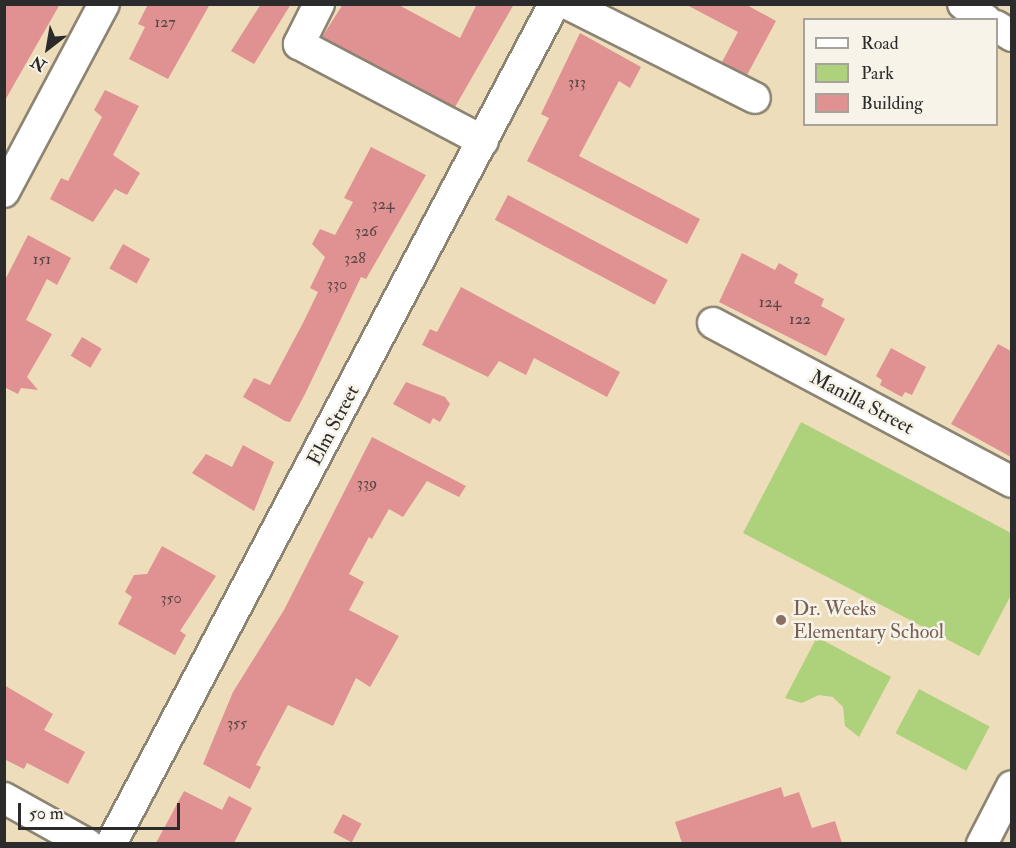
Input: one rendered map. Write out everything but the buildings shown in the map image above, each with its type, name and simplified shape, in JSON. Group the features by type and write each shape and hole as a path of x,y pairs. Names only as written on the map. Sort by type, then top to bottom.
{"street":[{"path":"4,192 104,4"},
{"path":"319,4 299,44 483,141"},
{"name":"Elm Street","path":"111,843 554,4"},
{"path":"568,4 755,99"},
{"path":"963,4 983,18"},
{"path":"998,27 1011,36"},
{"name":"Manilla Street","path":"713,323 1011,482"},
{"path":"982,843 1011,786"},
{"path":"4,798 87,843"}],"green space":[{"path":"801,422 1011,533 1011,595 979,656 743,533"},
{"path":"817,637 891,677 859,737 845,726 843,707 833,697 819,695 802,703 785,698"},
{"path":"919,689 990,727 966,771 896,733"}],"place":[{"name":"Dr. Weeks Elementary School","path":"781,620"}]}
